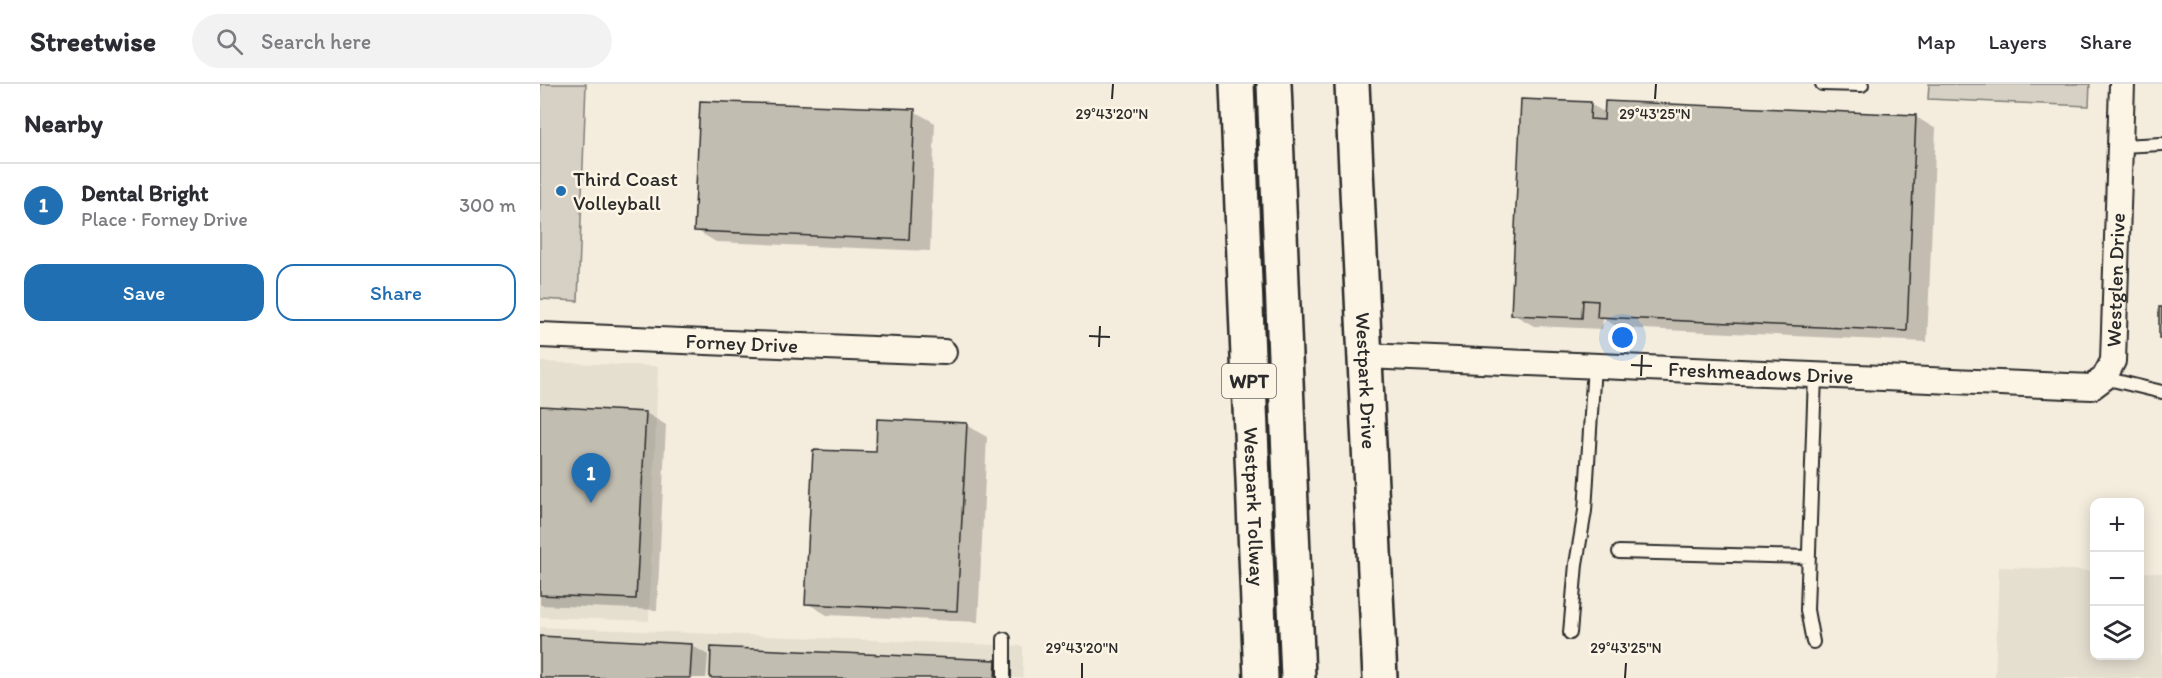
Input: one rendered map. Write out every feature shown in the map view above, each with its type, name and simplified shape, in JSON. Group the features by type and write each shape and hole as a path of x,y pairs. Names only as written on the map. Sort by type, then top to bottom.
{"main road":[{"name":"Westpark Tollway","path":"1237,84 1261,678"},
{"name":"Westpark Tollway","path":"1274,84 1298,678"},
{"name":"Westpark Drive","path":"1352,84 1380,678"}],"street":[{"name":"Westglen Drive","path":"2104,378 2113,361 2122,84"},
{"name":"Forney Drive","path":"540,335 944,352"},
{"name":"Freshmeadows Drive","path":"1365,356 2092,387 2104,378"}],"lane":[{"path":"1822,84 1862,86"},
{"path":"2120,146 2162,144"},
{"path":"1570,633 1576,564 1585,511 1594,366"},
{"path":"1813,642 1807,610 1815,375"},
{"path":"2104,378 2162,392"},
{"path":"1620,552 1809,557"},
{"path":"1004,639 1004,678"}],"shaded area":[{"name":"Third Coast Volleyball","path":"540,84 586,84 578,301 540,299"},
{"path":"1929,84 2090,84 2089,106 1928,99"},
{"path":"540,362 658,366 649,621 540,617"},
{"path":"1999,567 2090,571 2090,660 2144,660 2144,572 2162,573 2162,678 1995,678"},
{"path":"540,627 1023,646 1023,678 540,678"}],"building":[{"path":"1521,99 1591,102 1590,119 1604,120 1605,101 1916,115 1907,331 1597,317 1598,301 1583,300 1582,318 1511,315"},
{"path":"700,101 915,109 909,240 694,231"},
{"path":"2159,307 2162,307 2162,338 2159,338"},
{"path":"540,406 646,412 636,599 540,595"},
{"path":"877,419 967,423 957,611 805,604 813,450 876,452"},
{"path":"540,636 692,644 690,678 540,678"},
{"path":"711,647 996,660 995,678 710,678"}],"place":[{"name":"Third Coast Volleyball","path":"561,191"},
{"name":"Dental Bright","path":"591,503"}]}
